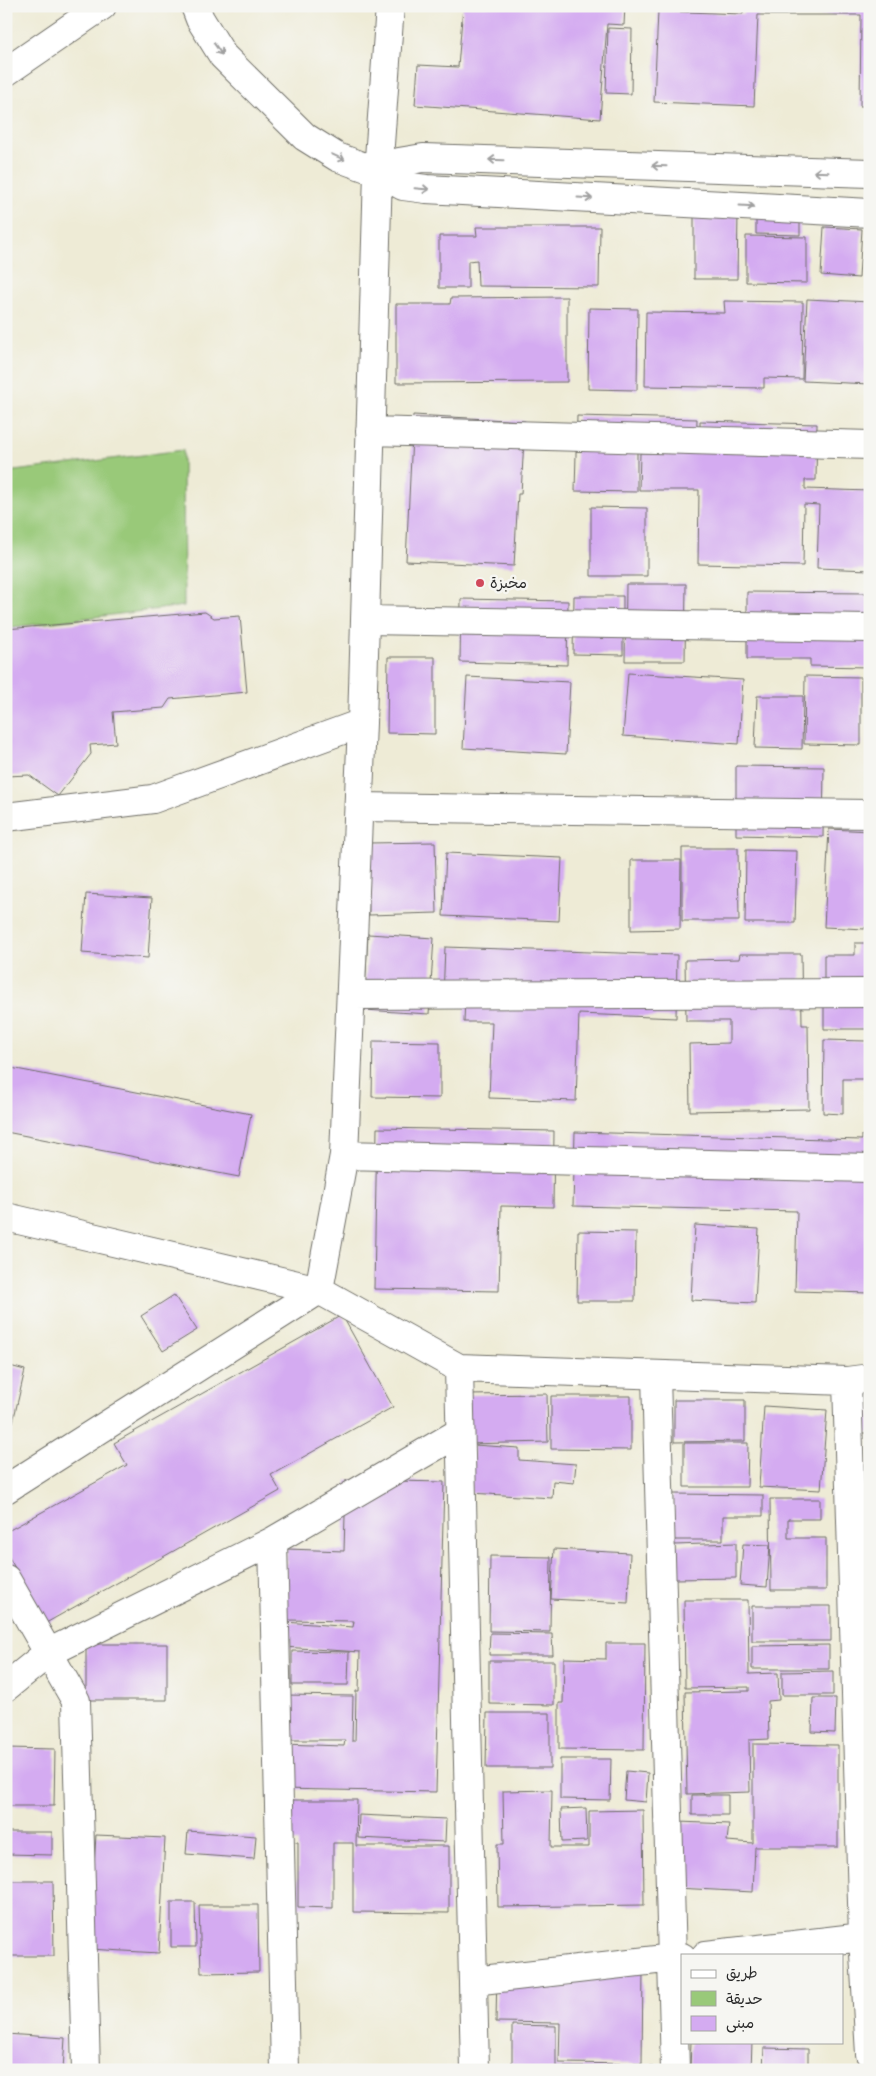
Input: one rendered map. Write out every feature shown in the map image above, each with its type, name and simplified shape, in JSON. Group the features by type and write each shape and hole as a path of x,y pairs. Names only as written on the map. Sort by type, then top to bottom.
{"street":[{"path":"6,72 102,6"},
{"path":"195,6 200,20 223,56 305,137 336,157 378,172 403,186 426,190 870,213"},
{"path":"6,1489 319,1290 344,1155 362,722 378,172 388,12"},
{"path":"378,172 399,162 422,158 870,174"},
{"path":"370,431 870,445"},
{"path":"365,620 870,628"},
{"path":"6,817 153,799 362,722"},
{"path":"359,808 870,814"},
{"path":"351,996 870,993"},
{"path":"344,1155 870,1168"},
{"path":"6,1217 319,1290 459,1368 656,1375 859,1379 863,1937 870,2054"},
{"path":"459,1368 475,2070"},
{"path":"656,1375 677,1958 675,2070"},
{"path":"6,1687 48,1653 273,1541 460,1432"},
{"path":"273,1541 285,2070"},
{"path":"6,1579 76,1701 86,2070"},
{"path":"715,1954 863,1937"},
{"path":"472,1981 677,1958"}],"green space":[{"path":"183,450 184,606 6,628 6,472"}],"building":[{"path":"463,6 625,6 624,25 607,24 600,119 415,105 418,65 458,67"},
{"path":"743,6 870,6 870,106 860,106 861,15 758,15 754,106 654,102 658,11 743,14"},
{"path":"608,28 632,29 631,94 606,93"},
{"path":"756,211 800,211 800,235 756,234"},
{"path":"694,213 738,213 737,279 694,279"},
{"path":"476,227 600,227 599,287 478,286 477,260 468,261 468,288 439,288 439,236 477,236"},
{"path":"824,227 862,229 859,278 821,275"},
{"path":"746,236 807,237 807,283 746,282"},
{"path":"567,297 567,382 396,383 396,304 450,304 451,298"},
{"path":"807,299 870,302 870,384 803,381"},
{"path":"724,301 803,302 802,379 764,378 764,388 645,386 646,312 725,313"},
{"path":"589,308 638,309 637,390 588,389"},
{"path":"413,415 525,421 521,494 518,494 514,566 406,561"},
{"path":"577,416 697,419 696,451 637,449 637,492 575,491"},
{"path":"700,421 817,424 816,480 805,480 805,489 870,491 870,570 817,568 819,505 804,504 803,566 698,564 699,490 639,490 640,453 700,453"},
{"path":"591,507 647,508 647,576 591,576"},
{"path":"626,584 686,584 685,661 625,661"},
{"path":"747,592 870,593 870,667 810,666 810,659 747,659"},
{"path":"574,596 623,596 623,655 573,654"},
{"path":"461,599 568,601 567,665 460,662"},
{"path":"205,612 214,618 240,616 247,692 170,699 164,708 113,712 116,743 90,745 91,754 58,796 29,775 6,776 6,629"},
{"path":"388,657 435,657 435,734 387,733"},
{"path":"628,673 743,680 739,744 623,736"},
{"path":"805,676 861,677 861,745 804,744"},
{"path":"467,677 570,682 566,754 463,748"},
{"path":"757,696 803,696 802,749 755,748"},
{"path":"736,766 824,767 823,837 736,835"},
{"path":"829,829 870,831 870,888 867,888 867,892 870,892 870,927 865,927 865,929 824,927"},
{"path":"435,842 437,913 369,915 368,843"},
{"path":"682,848 738,848 739,921 682,921"},
{"path":"746,850 797,851 795,923 745,923"},
{"path":"446,853 562,858 559,921 443,916"},
{"path":"631,860 681,860 680,929 631,930"},
{"path":"86,894 152,898 148,958 82,953"},
{"path":"368,934 434,938 429,1014 364,1010"},
{"path":"855,943 870,943 870,1029 824,1029 824,955 855,955"},
{"path":"445,947 677,955 676,1018 579,1014 576,1101 489,1098 492,1022 464,1022 465,997 443,997"},
{"path":"740,954 801,954 802,1025 808,1025 809,1109 690,1111 689,1044 729,1043 729,1021 686,1021 685,960 739,959"},
{"path":"824,1040 867,1041 867,1079 843,1079 843,1114 823,1113"},
{"path":"373,1041 440,1042 440,1098 372,1097"},
{"path":"6,1067 251,1114 239,1177 6,1132"},
{"path":"377,1128 554,1131 553,1207 501,1206 499,1291 374,1289"},
{"path":"575,1132 862,1140 862,1135 870,1135 870,1293 795,1291 797,1211 573,1206"},
{"path":"695,1225 759,1229 755,1303 691,1300"},
{"path":"578,1231 636,1232 635,1301 577,1301"},
{"path":"174,1295 197,1330 163,1351 141,1316"},
{"path":"342,1315 393,1407 271,1475 280,1491 46,1623 6,1552 6,1532 127,1465 114,1443"},
{"path":"6,1365 25,1370 13,1422 6,1420"},
{"path":"859,1380 870,1380 870,1433 859,1433"},
{"path":"547,1394 548,1442 467,1444 466,1395"},
{"path":"551,1396 631,1396 631,1450 551,1449"},
{"path":"674,1400 745,1400 745,1441 674,1442"},
{"path":"764,1406 827,1410 821,1490 759,1487"},
{"path":"684,1443 748,1443 747,1487 684,1487"},
{"path":"474,1445 519,1448 519,1460 576,1464 574,1483 553,1481 552,1498 471,1493"},
{"path":"346,1480 444,1482 436,1792 280,1789 281,1744 344,1746 345,1740 284,1740 284,1695 353,1696 352,1741 355,1741 356,1691 359,1691 360,1652 283,1647 285,1622 353,1627 354,1621 285,1620 287,1549 344,1551"},
{"path":"673,1494 763,1495 763,1516 723,1516 723,1540 673,1540"},
{"path":"770,1499 820,1499 820,1519 788,1519 788,1538 826,1538 826,1590 771,1590"},
{"path":"736,1543 736,1578 674,1579 674,1545"},
{"path":"743,1544 770,1545 767,1587 740,1585"},
{"path":"554,1549 630,1553 628,1603 551,1599"},
{"path":"490,1556 551,1557 550,1632 489,1631"},
{"path":"864,1588 870,1588 870,1630 863,1630"},
{"path":"684,1600 748,1600 749,1674 778,1673 779,1700 768,1701 769,1739 749,1740 750,1792 687,1794 685,1692 749,1691 749,1687 685,1688"},
{"path":"752,1606 831,1606 831,1641 752,1641"},
{"path":"490,1633 552,1634 553,1655 489,1655"},
{"path":"606,1643 645,1643 644,1750 559,1749 559,1703 563,1703 564,1658 606,1659"},
{"path":"86,1644 167,1644 167,1700 86,1700"},
{"path":"829,1645 829,1669 752,1669 752,1646"},
{"path":"292,1651 349,1652 348,1685 292,1685"},
{"path":"489,1661 554,1661 554,1705 489,1704"},
{"path":"833,1671 833,1695 782,1695 782,1672"},
{"path":"813,1698 836,1698 835,1733 812,1732"},
{"path":"487,1713 550,1713 550,1768 486,1768"},
{"path":"753,1744 838,1745 838,1847 755,1847 753,1892 676,1888 679,1822 729,1824 727,1841 753,1843"},
{"path":"6,1748 55,1749 54,1806 6,1806"},
{"path":"560,1759 611,1759 610,1800 560,1799"},
{"path":"626,1771 648,1773 646,1802 624,1800"},
{"path":"552,1790 551,1847 589,1847 589,1811 643,1810 644,1905 498,1907 497,1844 504,1844 503,1791"},
{"path":"692,1795 728,1795 728,1815 692,1815"},
{"path":"285,1800 357,1800 356,1846 449,1846 449,1913 353,1912 353,1843 333,1843 333,1908 298,1907 298,1842 285,1843"},
{"path":"586,1808 587,1841 562,1842 561,1809"},
{"path":"359,1815 446,1819 445,1842 358,1838"},
{"path":"188,1831 256,1836 254,1859 186,1854"},
{"path":"6,1832 52,1832 52,1855 6,1854"},
{"path":"96,1835 165,1838 159,1953 89,1949"},
{"path":"6,1881 53,1881 54,1956 6,1956"},
{"path":"171,1902 195,1902 196,1947 171,1947"},
{"path":"199,1905 258,1905 259,1972 201,1973"},
{"path":"497,1968 643,1970 642,2064 559,2063 560,2023 496,2022"},
{"path":"512,2025 556,2026 556,2067 653,2067 653,2070 512,2070"},
{"path":"6,2034 65,2038 63,2070 6,2070"},
{"path":"691,2044 752,2044 751,2070 690,2070"},
{"path":"764,2048 808,2049 808,2070 763,2070"}],"place":[{"name":"مخبزة","path":"480,583"}]}
